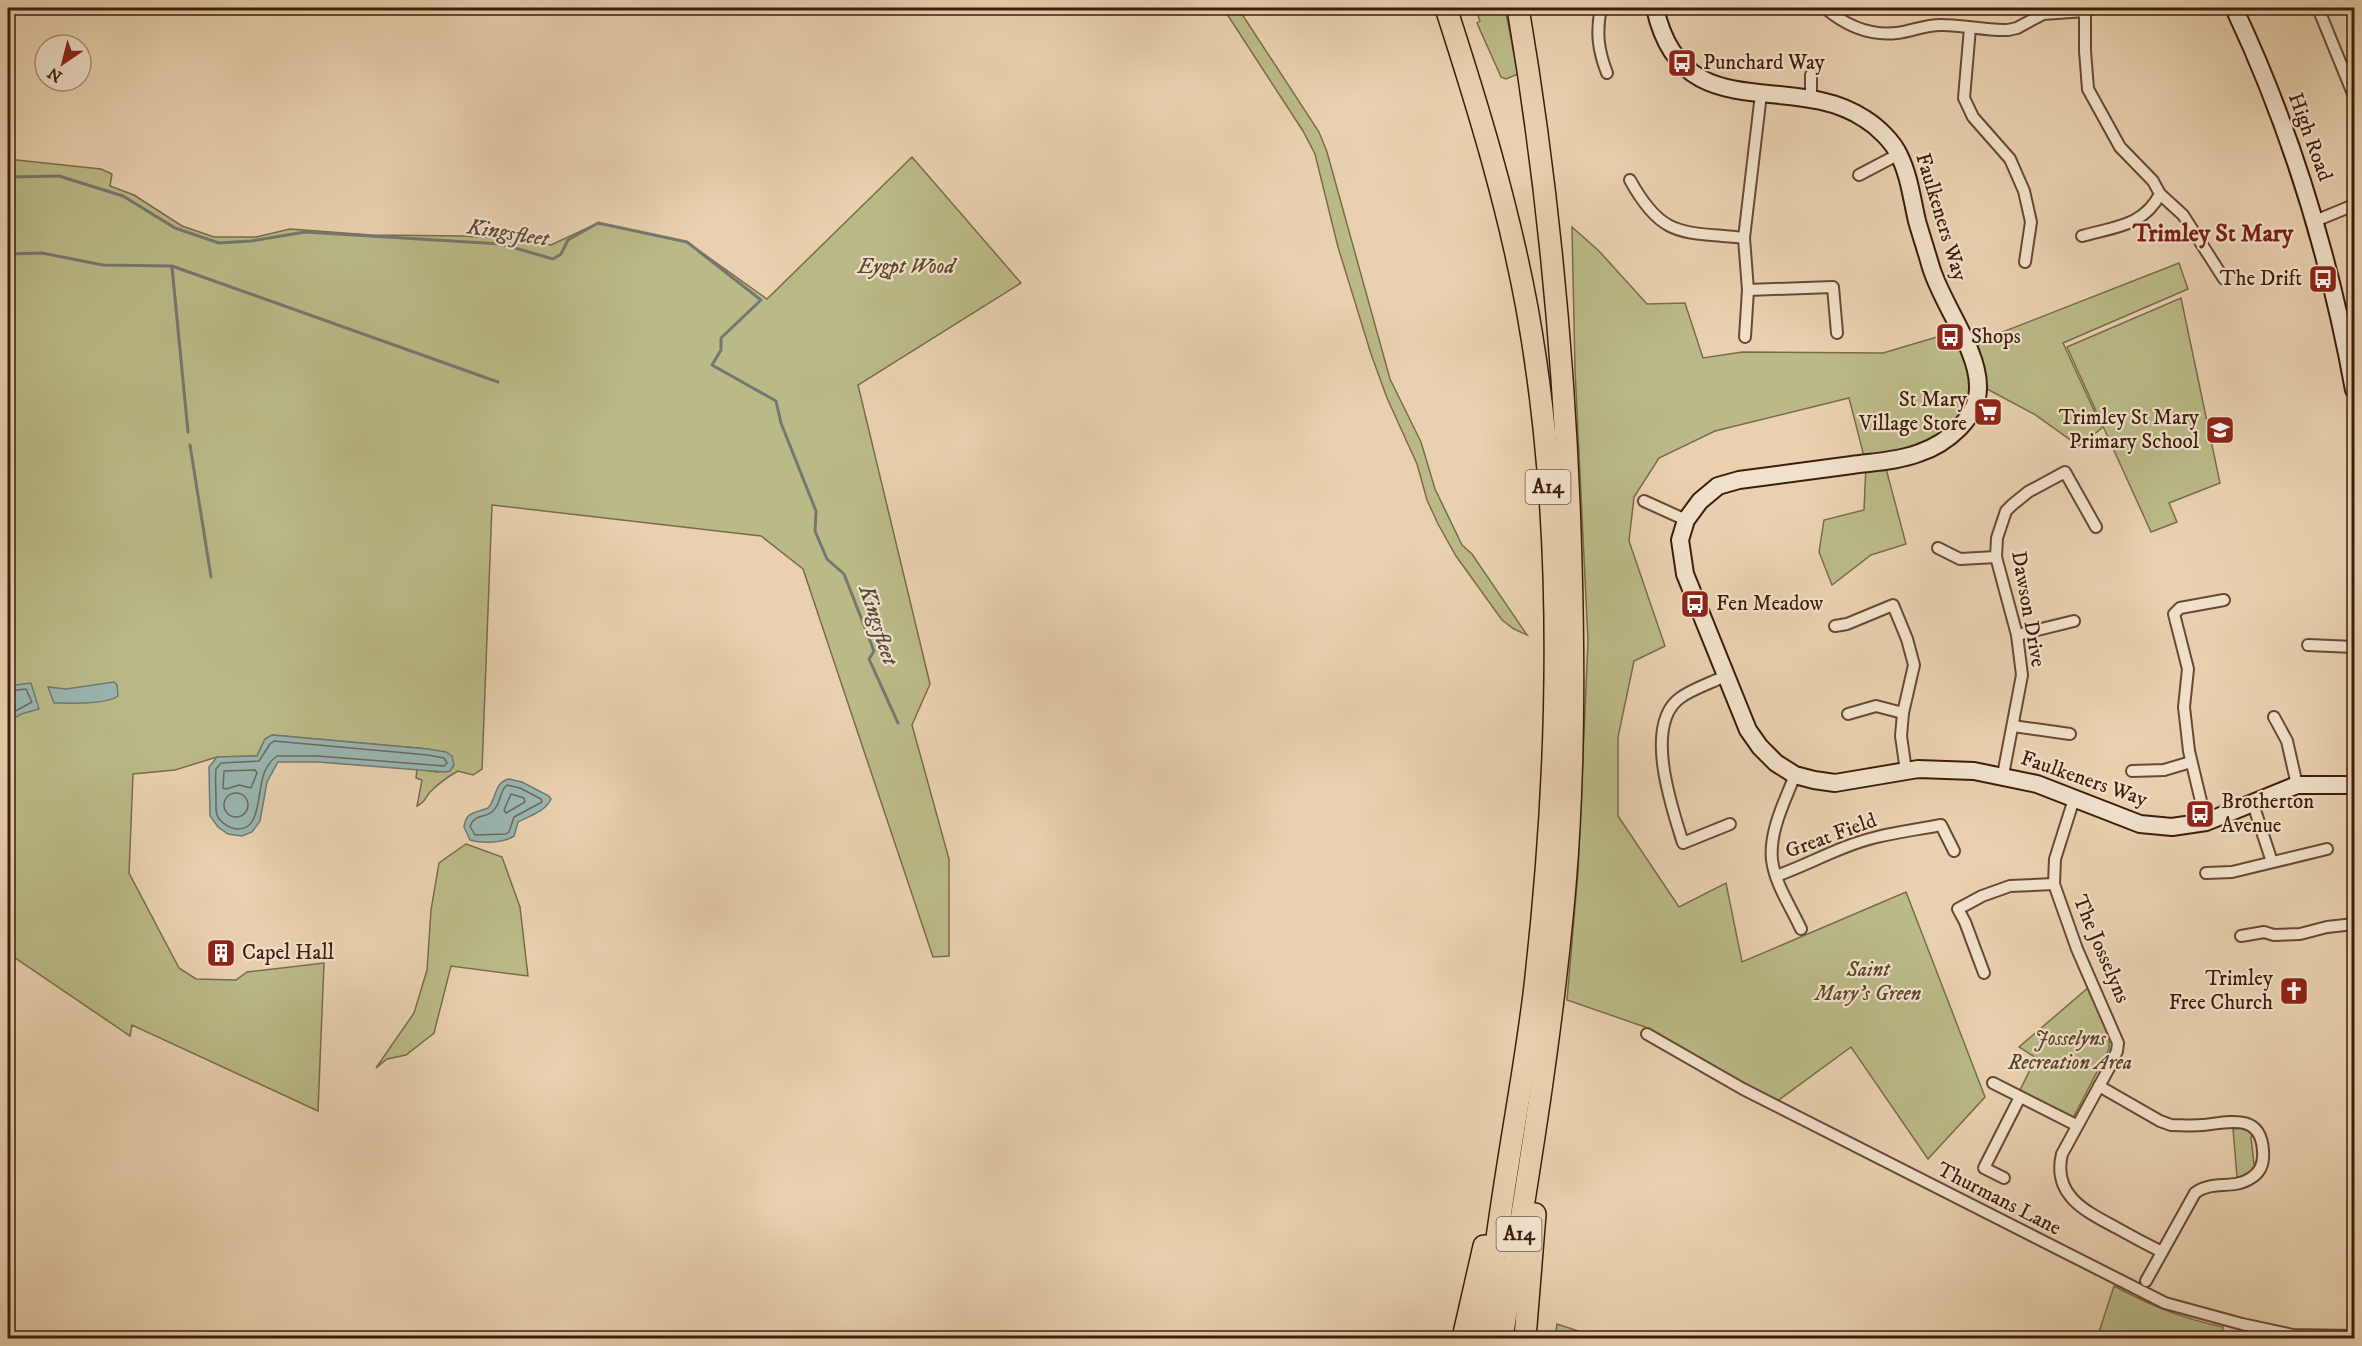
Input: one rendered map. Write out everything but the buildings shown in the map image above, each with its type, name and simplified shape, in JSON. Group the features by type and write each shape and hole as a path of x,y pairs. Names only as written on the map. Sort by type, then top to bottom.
{"highway":[{"name":"A14","path":"1446,8 1486,135 1514,244 1537,375 1545,448 1551,545 1554,667 1546,881 1545,980 1536,1129 1502,1338"},
{"name":"A14","path":"1518,8 1551,239 1570,527 1573,666 1565,884 1545,980"},
{"name":"A14","path":"1482,1338 1505,1180 1541,1022"},
{"name":"A14","path":"1525,1338 1539,1169 1536,1129"},
{"name":"A14","path":"1463,1338 1489,1222 1505,1180"}],"street":[{"path":"1601,8 1597,27 1598,50 1607,73"},
{"name":"Faulkeners Way","path":"1655,8 1660,28 1674,55 1693,74 1719,87 1839,105 1866,119 1883,134 1899,154 1934,279 1966,345 1976,374 1978,388 1973,408 1954,433 1942,442 1918,453 1884,461 1739,480 1718,486 1700,501 1686,520 1680,540 1685,574 1748,730 1760,747 1776,763 1795,775 1835,783 1906,771 1947,768 2003,775 2037,784 2140,824 2172,827 2206,822 2297,785 2355,785"},
{"path":"1825,8 1840,20 1868,31 1897,33 1944,25 2008,30 2018,28 2043,14 2085,9 2088,89 2120,147 2153,181 2160,194 2183,215 2224,279"},
{"name":"High Road","path":"2234,8 2256,54 2316,221 2355,390"},
{"path":"2318,8 2355,96"},
{"path":"1970,28 1964,98 1973,117 2010,159 2024,191 2031,222 2025,262"},
{"path":"1810,100 1811,75"},
{"path":"1745,338 1748,290 1744,238 1761,93"},
{"path":"1859,175 1899,154"},
{"path":"1630,180 1643,203 1657,220 1676,231 1744,238"},
{"path":"2082,237 2136,221 2153,209 2160,194"},
{"path":"2316,221 2355,205"},
{"path":"1748,290 1833,287 1837,333"},
{"name":"Dawson Drive","path":"2003,775 2022,675 2017,635 1996,557 1997,538 2006,512 2028,492 2065,472 2097,527"},
{"path":"1644,501 1686,520"},
{"path":"1938,548 1960,559 1996,557"},
{"path":"2206,822 2191,762 2184,707 2188,669 2174,614 2181,608 2224,600"},
{"path":"1834,626 1847,624 1893,605 1907,639 1914,665 1903,713 1901,736 1906,771"},
{"path":"2017,635 2074,621"},
{"path":"2308,645 2355,647"},
{"path":"1725,676 1679,699 1670,710 1664,724 1662,742 1667,793 1683,843 1730,824"},
{"path":"1848,714 1876,706 1903,713"},
{"path":"2274,717 2287,741 2297,785"},
{"path":"2013,726 2070,734"},
{"path":"2132,771 2164,770 2191,762"},
{"path":"1795,775 1777,822 1772,844 1772,860 1776,876 1801,928"},
{"name":"The Josselyns","path":"2074,799 2055,859 2054,884 2077,949 2118,1043 2117,1051 2076,1125 2062,1154 2059,1166 2067,1193 2083,1210 2162,1252"},
{"path":"2253,804 2272,862"},
{"name":"Great Field","path":"1776,876 1815,862 1845,847 1876,837 1941,825 1954,851"},
{"path":"2206,873 2232,872 2327,849"},
{"name":"The Josselyns","path":"1984,973 1958,909 1982,896 2010,886 2054,884"},
{"path":"2241,936 2264,932 2274,935 2300,934 2327,927 2355,924"},
{"name":"Thurmans Lane","path":"1647,1034 1743,1089 2165,1303 2293,1335 2355,1336"},
{"path":"1994,1083 2076,1125"},
{"path":"2099,1086 2171,1125 2243,1122 2255,1127 2261,1137 2263,1165 2257,1174 2249,1180 2202,1187 2194,1193 2146,1281"},
{"path":"2004,1178 1984,1168 2020,1097"}],"green space":[{"path":"1223,8 1238,8 1319,132 1327,152 1390,379 1421,442 1435,489 1462,545 1472,554 1527,635 1502,620 1456,556 1438,524 1427,500 1417,464 1387,398 1371,354 1338,247 1315,154 1303,131"},
{"path":"1475,8 1505,8 1518,74 1506,79 1501,77 1477,23 1480,21"},
{"name":"Eygpt Wood","path":"912,157 1021,283 858,385 930,684 912,725 949,859 949,956 933,957 803,569 761,536 492,505 482,769 473,775 458,771 436,786 417,806 422,780 416,778 417,769 438,772 428,749 272,735 265,739 257,756 217,757 175,770 133,774 129,873 179,968 196,979 236,980 247,972 324,963 318,1111 132,1025 130,1036 8,953 8,159 101,169 112,174 110,186 134,195 182,226 214,237 256,237 290,229 371,235 517,239 551,245 598,223 687,242 767,299"},
{"name":"Saint Mary's Green","path":"1572,227 1599,251 1647,304 1685,303 1703,358 1742,352 1883,353 1958,329 1978,388 1954,433 1884,461 1906,544 1871,555 1832,585 1819,552 1824,520 1864,510 1866,464 1849,398 1715,431 1659,458 1634,497 1629,541 1665,646 1634,661 1618,737 1618,816 1679,907 1726,883 1742,962 1906,892 1985,1097 1928,1159 1851,1047 1776,1102 1645,1027 1567,1000 1578,872 1588,641 1575,370"},
{"path":"2179,263 2188,289 2063,343 2102,428 2079,446 2034,414 1987,389 1977,342"},
{"path":"2181,298 2220,483 2169,503 2177,522 2151,532 2067,347"},
{"path":"466,844 502,857 520,907 528,976 451,966 434,1033 406,1055 387,1059 376,1068 414,1013 427,970 431,910 439,863"},
{"name":"Josselyns Recreation Area","path":"2089,987 2106,1025 2109,1049 2073,1118 2019,1092 2036,1058 2019,1047"},
{"path":"2245,1128 2253,1132 2251,1137 2256,1168 2250,1175 2237,1177 2233,1129"},
{"path":"2114,1286 2167,1311 2223,1327 2222,1338 2097,1338"},
{"path":"1557,1324 1599,1338 1555,1338"}],"water":[{"path":"114,682 117,685 118,696 105,701 87,703 54,703 48,687 66,689"},
{"path":"31,683 39,709 21,714 8,722 8,686"},
{"path":"272,735 428,749 446,752 452,756 454,765 450,771 445,772 318,762 278,762 267,782 260,821 252,832 242,836 228,834 218,827 210,816 209,767 217,757 257,756 265,739"},
{"path":"509,779 522,782 551,799 541,810 518,822 514,836 493,842 470,840 464,827 467,818 472,813 488,808 498,787"}],"waterway":[{"name":"Kingsfleet","path":"8,177 59,176 123,196 175,228 219,243 251,241 305,232 501,244 553,259 561,254 568,240 598,223 687,242 761,300 721,338 721,350 712,365 776,401 781,423 816,511 815,531 827,559 844,574 874,651 869,659 898,723"},
{"path":"8,254 42,253 103,265 172,266 498,382"},
{"path":"172,267 188,432"},
{"path":"190,445 211,577"}],"place":[{"name":"Punchard Way","path":"1682,63"},
{"name":"The Drift","path":"2323,279"},
{"name":"Shops","path":"1950,337"},
{"name":"St Mary Village Store","path":"1988,412"},
{"name":"Trimley St Mary Primary School","path":"2220,430"},
{"name":"Fen Meadow","path":"1695,604"},
{"name":"Brotherton Avenue","path":"2200,814"},
{"name":"Capel Hall","path":"221,953"},
{"name":"Trimley Free Church","path":"2294,991"}],"district":[{"name":"Trimley St Mary","path":"2213,234"}]}
